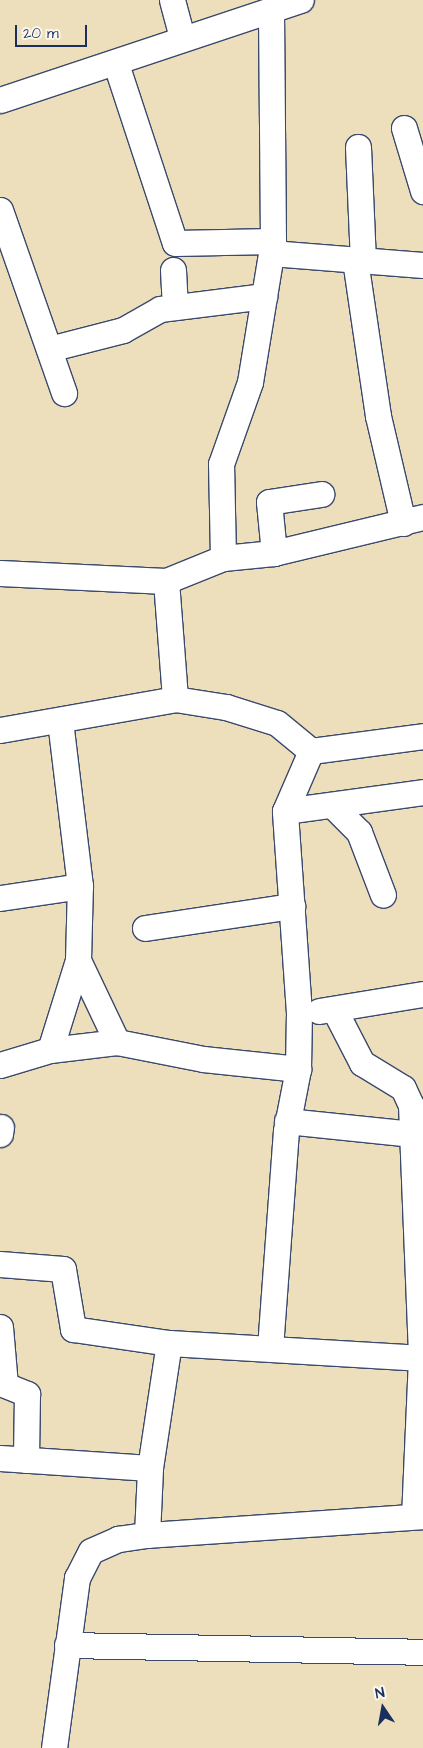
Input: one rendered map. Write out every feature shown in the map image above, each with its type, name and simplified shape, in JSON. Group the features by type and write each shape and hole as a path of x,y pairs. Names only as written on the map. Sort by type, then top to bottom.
{"street":[{"path":"172,0 182,37"},
{"path":"0,100 116,64 182,37 301,0"},
{"path":"223,558 221,464 250,382 272,247 271,10"},
{"path":"116,64 175,243 272,247 359,260 423,265"},
{"path":"406,128 423,192"},
{"path":"0,573 166,581 223,558 274,553 413,520 378,416 359,260 358,147"},
{"path":"0,210 64,393"},
{"path":"174,270 175,307"},
{"path":"49,348 123,330 160,309 264,296"},
{"path":"274,553 270,502 321,494"},
{"path":"166,581 175,699"},
{"path":"0,730 60,721 175,699 226,707 277,722 311,751 423,736"},
{"path":"50,1050 78,960 80,886 60,721"},
{"path":"270,1348 287,1121 298,1069 299,1013 285,811 311,751"},
{"path":"285,811 423,792"},
{"path":"332,805 359,832 383,896"},
{"path":"0,898 80,886"},
{"path":"145,928 292,906"},
{"path":"78,960 117,1042"},
{"path":"299,1013 423,994"},
{"path":"54,1748 77,1578 91,1551 118,1539 147,1534 418,1516 422,1358 411,1106 403,1088 362,1064 334,1009"},
{"path":"0,1065 50,1050 117,1042 203,1058 298,1069"},
{"path":"287,1121 412,1134"},
{"path":"0,1264 63,1269 73,1328 169,1342 422,1358"},
{"path":"0,1327 5,1385 27,1394 26,1460"},
{"path":"147,1534 150,1468 169,1342"},
{"path":"0,1458 150,1468"},
{"path":"68,1645 423,1652"}]}
